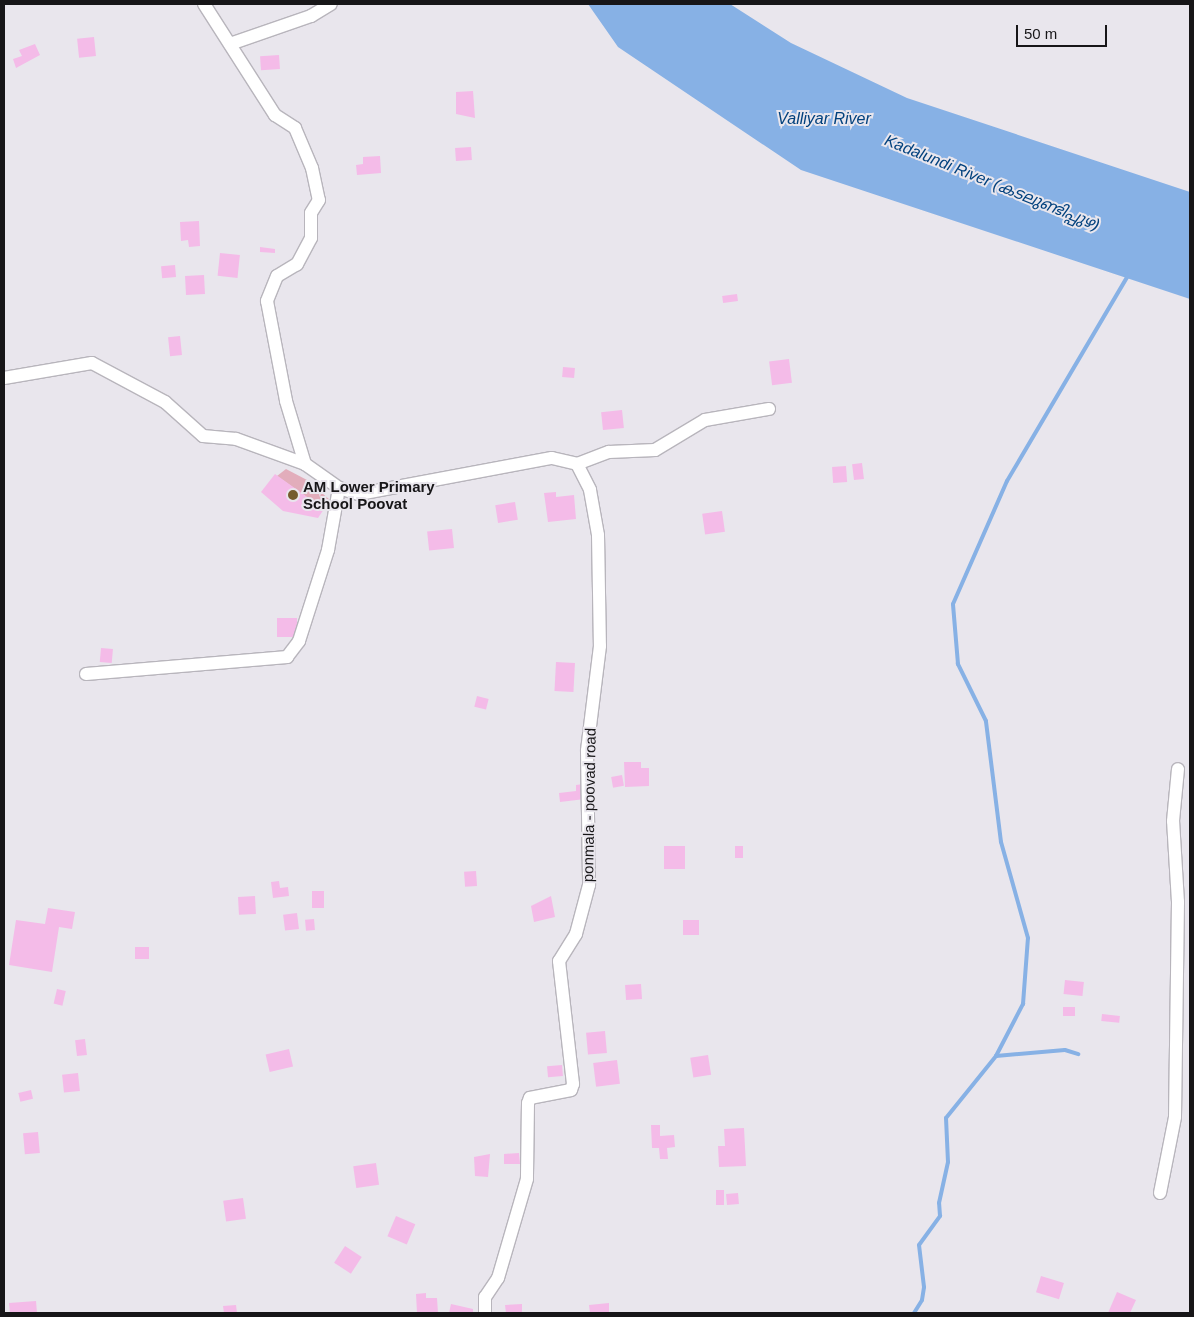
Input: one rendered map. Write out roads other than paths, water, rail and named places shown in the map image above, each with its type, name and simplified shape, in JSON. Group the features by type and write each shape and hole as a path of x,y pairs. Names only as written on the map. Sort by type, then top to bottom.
{"street":[{"path":"204,4 275,116 295,128 303,142 319,200 311,213 311,238 296,264 277,276 267,301 286,401 305,464"},
{"path":"230,44 312,16 331,4"},
{"path":"4,378 92,363 165,402 203,436 236,440 305,464 339,488 369,492 552,458 577,464 609,452 655,450 705,420 770,409"},
{"name":"ponmala - poovad road","path":"485,1313 485,1297 498,1278 527,1179 528,1103 530,1098 571,1090 574,1084 559,961 576,934 590,885 587,751 600,646 598,535 590,490 577,464"},
{"path":"86,674 287,656 299,641 328,550 339,488"},
{"path":"1160,1192 1175,1117 1184,902 1173,821 1178,769"}],"water":[{"name":"Valliyar River","path":"588,4 730,4 791,43 907,98 1190,192 1190,299 801,170 618,47"}],"waterway":[{"path":"914,1313 922,1300 924,1287 919,1245 940,1216 939,1203 948,1162 946,1118 996,1056 1023,1004 1028,938 1001,842 986,721 958,664 953,604 1007,481 1130,272"},
{"path":"996,1056 1065,1050 1078,1054"}],"place":[{"name":"AM Lower Primary School Poovat","path":"293,495"}],"water label":[{"name":"Kadalundi River (കടലുണ്ടിപ്പുഴ)","path":"992,183"}]}
